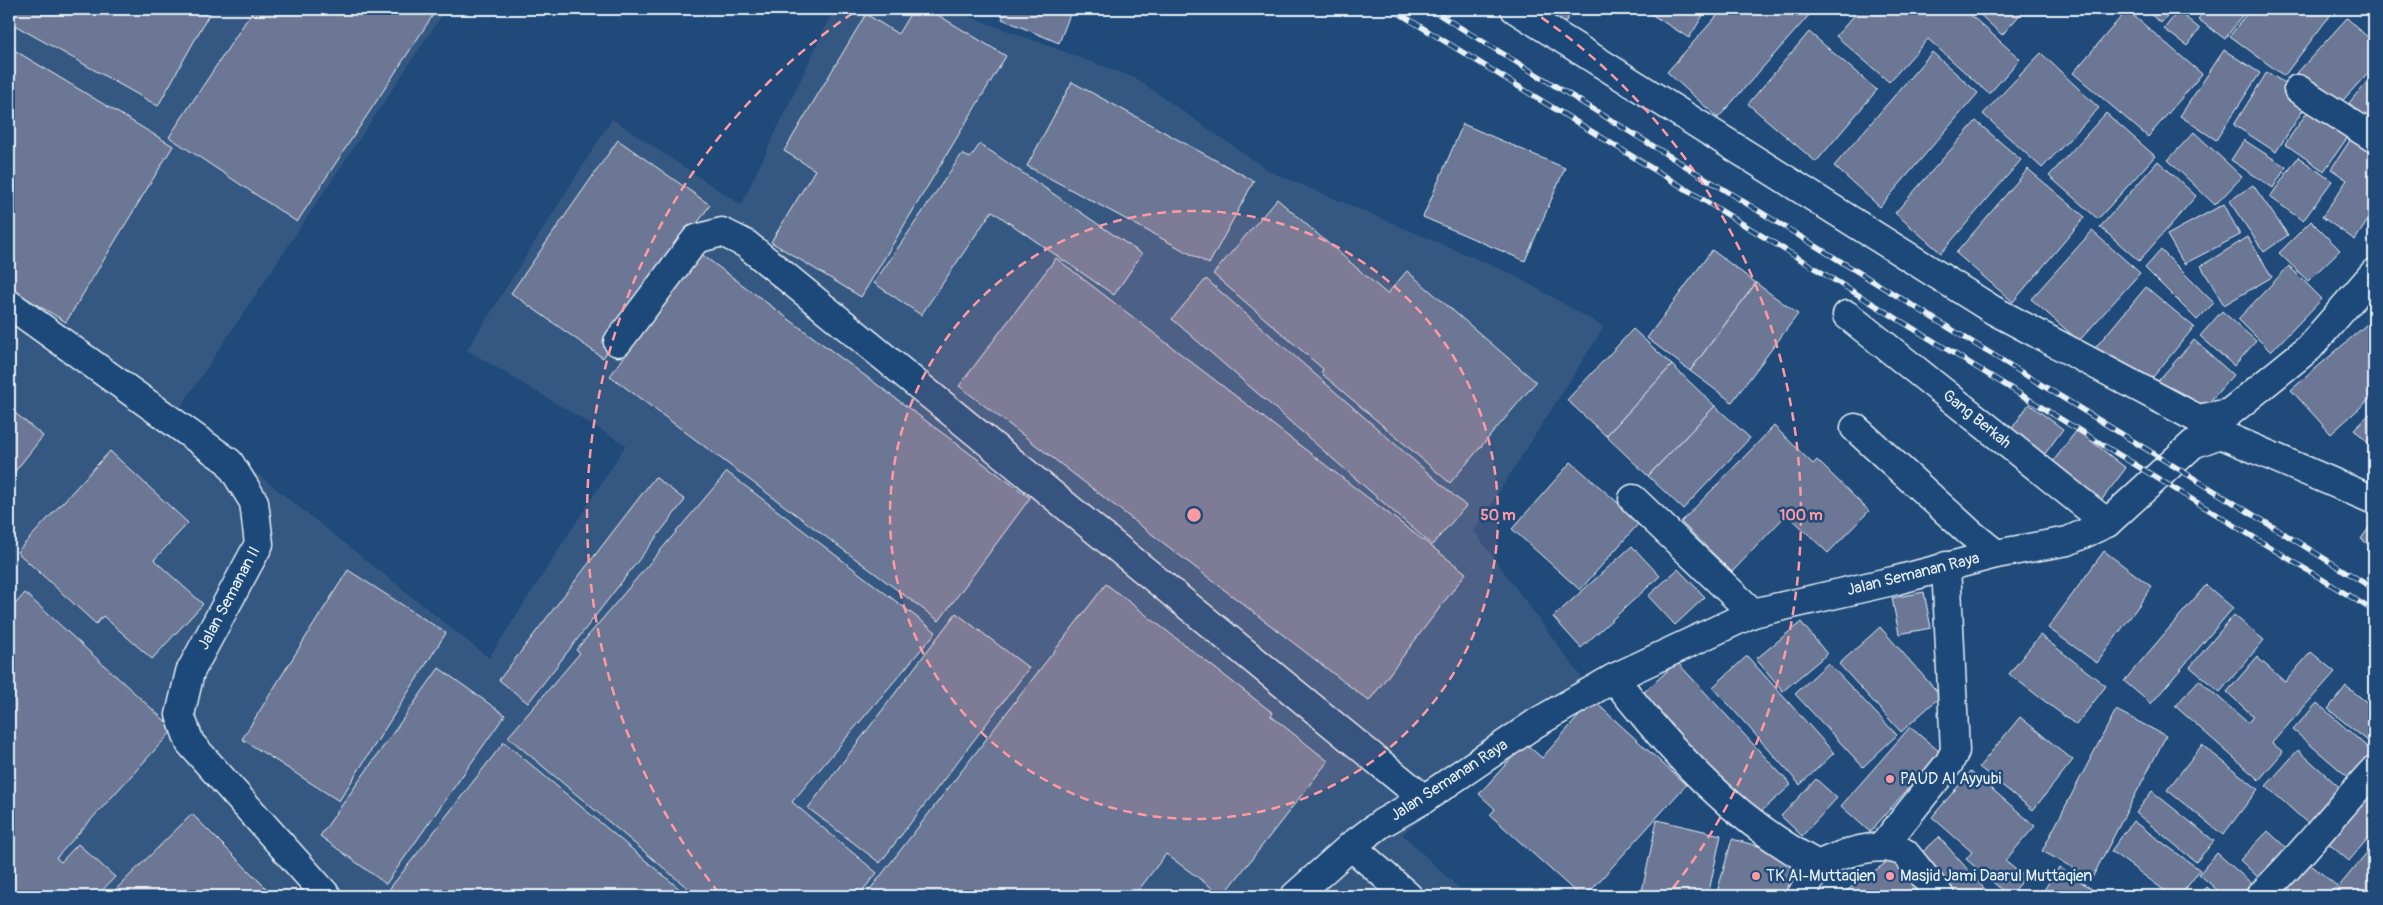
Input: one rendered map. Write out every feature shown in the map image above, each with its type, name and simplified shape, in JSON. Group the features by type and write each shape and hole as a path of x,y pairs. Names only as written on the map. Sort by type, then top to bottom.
{"street":[{"path":"1515,9 1993,310 2210,428 2374,500"},
{"path":"2298,89 2374,138"},
{"path":"618,342 696,239 722,232 746,244 1424,799"},
{"name":"Jalan Semanan Raya","path":"1295,896 1351,846 1382,822 1424,799 1536,723 1614,678 1753,613 1896,580 1996,554 2068,541 2107,524 2210,428 2309,348 2374,273"},
{"name":"Jalan Semanan II","path":"9,304 229,462 254,502 259,544 190,672 180,715 190,743 327,896"},
{"name":"Gang Berkah","path":"1847,315 2107,524"},
{"path":"1855,428 1969,532 1996,554"},
{"path":"1633,499 1753,613"},
{"path":"1882,847 1949,763 1955,751 1946,566"},
{"path":"1614,678 1643,715 1722,799 1787,848 1818,865"},
{"path":"2260,896 2292,866 2338,808 2374,770"},
{"path":"1351,846 1408,896"},
{"path":"1801,896 1818,865 1844,853 1882,847 1898,849 1905,853 1940,896"}],"shaded area":[{"path":"9,9 446,9 178,411 489,658 626,445 467,350 612,119 741,205 834,9 949,9 1135,78 1269,171 1510,273 1604,327 1474,531 1590,689 1402,834 1467,896 9,896"}],"building":[{"path":"9,9 212,9 158,106 9,22"},
{"path":"254,9 437,9 297,222 169,137"},
{"path":"913,9 928,9 1006,56 861,297 771,242 815,170 784,151 866,14 898,34"},
{"path":"1006,9 1072,9 1059,43 1002,19"},
{"path":"1535,9 1574,9 1562,27"},
{"path":"1643,9 1707,9 1689,38"},
{"path":"1723,9 1807,9 1811,13 1718,118 1667,72"},
{"path":"1860,9 1964,9 2020,59 1989,94 1928,39 1889,82 1836,36"},
{"path":"1974,9 2025,9 2002,35"},
{"path":"2144,9 2173,9 2161,23"},
{"path":"2205,9 2247,9 2225,39 2198,19"},
{"path":"2250,9 2335,9 2284,76 2230,36"},
{"path":"2364,9 2374,9 2374,18"},
{"path":"2127,10 2202,74 2148,137 2073,73"},
{"path":"2178,11 2200,29 2187,46 2164,29"},
{"path":"2347,18 2374,43 2374,66 2336,108 2297,73"},
{"path":"1809,32 1877,90 1816,162 1748,104"},
{"path":"9,47 173,146 66,322 9,288"},
{"path":"2224,50 2260,73 2216,140 2180,116"},
{"path":"1932,52 1978,93 1880,207 1834,166"},
{"path":"2041,53 2099,108 2042,168 1983,114"},
{"path":"2267,72 2310,99 2276,152 2234,125"},
{"path":"2374,73 2374,124 2349,103"},
{"path":"1072,82 1254,181 1209,264 1027,166"},
{"path":"2313,104 2352,131 2324,171 2285,144"},
{"path":"2106,113 2155,156 2098,219 2049,176"},
{"path":"1976,121 2021,160 1941,253 1895,213"},
{"path":"1463,124 1565,168 1525,261 1423,217"},
{"path":"2194,132 2242,177 2215,205 2168,160"},
{"path":"2355,133 2374,140 2374,211 2355,240 2322,217 2347,180 2331,169"},
{"path":"618,140 710,205 603,358 511,293"},
{"path":"2244,140 2286,167 2273,188 2231,160"},
{"path":"980,144 1142,254 1114,295 992,211 921,315 874,283 962,154 970,158"},
{"path":"2298,157 2332,181 2303,221 2270,197"},
{"path":"2158,161 2196,196 2139,261 2100,227"},
{"path":"2028,169 2085,217 2013,302 1956,253"},
{"path":"2253,185 2288,235 2264,252 2229,201"},
{"path":"1277,199 1387,294 1407,271 1536,382 1450,483 1321,373 1323,369 1213,274"},
{"path":"2224,204 2240,235 2184,264 2167,235"},
{"path":"2311,221 2340,250 2308,281 2279,253"},
{"path":"2092,231 2140,273 2079,341 2031,299"},
{"path":"2248,237 2272,277 2224,305 2201,266"},
{"path":"1712,250 1756,283 1690,371 1647,338"},
{"path":"2161,250 2214,303 2197,320 2145,268"},
{"path":"701,254 1030,498 939,621 610,376"},
{"path":"1056,258 1466,573 1369,701 959,386"},
{"path":"2289,266 2322,299 2271,352 2238,319"},
{"path":"1206,279 1466,506 1432,545 1172,319"},
{"path":"1756,283 1798,314 1732,402 1690,371"},
{"path":"2146,287 2194,327 2144,388 2095,348"},
{"path":"2222,311 2256,341 2234,366 2200,336"},
{"path":"2367,324 2374,332 2374,395 2331,434 2291,390"},
{"path":"1633,329 1672,365 1606,436 1567,400"},
{"path":"2194,340 2233,375 2198,415 2158,381"},
{"path":"1672,365 1715,406 1648,476 1606,436"},
{"path":"2029,404 2063,429 2039,462 2006,437"},
{"path":"1715,406 1750,438 1683,509 1648,476"},
{"path":"9,408 43,436 9,479"},
{"path":"2374,410 2374,449 2354,429"},
{"path":"1774,426 1813,464 1817,460 1869,511 1828,553 1787,514 1732,572 1681,522"},
{"path":"2077,430 2126,468 2097,506 2048,468"},
{"path":"110,451 188,523 154,560 203,604 152,659 103,616 96,624 17,552"},
{"path":"1571,462 1640,522 1580,590 1512,529"},
{"path":"727,472 936,632 792,802 877,873 858,896 697,896 508,737 580,653 576,650"},
{"path":"655,477 685,500 528,703 499,680"},
{"path":"2374,520 2374,548 2361,539"},
{"path":"1632,546 1660,576 1581,648 1553,617"},
{"path":"2104,551 2152,587 2097,663 2048,628"},
{"path":"1678,569 1705,597 1675,625 1648,596"},
{"path":"348,570 446,633 339,801 242,739"},
{"path":"1106,584 1273,713 1271,716 1328,761 1223,896 1166,854 1134,896 865,896"},
{"path":"2206,585 2233,608 2151,704 2124,681"},
{"path":"1924,592 1931,628 1899,634 1892,598"},
{"path":"25,593 174,729 56,858 61,862 78,844 115,877 97,896 9,896 9,611"},
{"path":"956,613 1029,668 880,863 808,808"},
{"path":"2234,615 2264,640 2220,692 2190,667"},
{"path":"1801,622 1827,654 1783,691 1756,659"},
{"path":"1880,627 1941,696 1901,732 1839,664"},
{"path":"2040,635 2106,686 2076,725 2009,674"},
{"path":"2311,652 2335,672 2272,743 2283,752 2259,780 2175,706 2199,680 2248,723 2253,716 2227,692 2257,657 2285,682"},
{"path":"1747,656 1834,753 1800,785 1713,687"},
{"path":"1677,662 1791,785 1756,816 1642,694"},
{"path":"1828,663 1897,735 1863,767 1795,694"},
{"path":"439,668 505,715 386,884 320,836"},
{"path":"2346,686 2374,708 2374,746 2328,709"},
{"path":"1593,700 1686,785 1586,896 1580,896 1490,815 1495,809 1479,794 1525,743 1542,758"},
{"path":"2317,703 2374,753 2374,761 2355,783 2293,730"},
{"path":"2116,710 2166,736 2092,878 2042,851"},
{"path":"2020,717 2073,760 2033,810 1979,767"},
{"name":"PAUD Al Ayyubi","path":"1910,727 1940,752 1870,832 1841,806"},
{"path":"504,742 688,896 384,896"},
{"path":"2202,745 2258,789 2223,835 2167,790"},
{"path":"2298,750 2346,793 2314,829 2266,786"},
{"path":"1971,771 2035,826 2005,861 2025,877 2009,896 1966,859 1972,852 1932,817"},
{"path":"2374,778 2374,831 2349,861 2322,838"},
{"path":"1816,779 1837,798 1802,836 1781,816"},
{"path":"2152,791 2214,841 2196,862 2136,813"},
{"path":"192,814 274,896 109,896"},
{"path":"1657,820 1721,835 1708,896 1641,896"},
{"path":"2133,821 2200,870 2180,896 2172,896 2111,851"},
{"path":"2268,831 2295,856 2266,885 2240,860"},
{"path":"1939,837 1991,896 1952,896 1917,857"},
{"name":"TK Al-Muttaqien","path":"1732,839 1795,856 1785,896 1716,896"},
{"path":"2374,844 2374,896 2343,896 2336,890"},
{"path":"2217,853 2258,889 2252,896 2224,896 2199,874"},
{"name":"Masjid Jami Daarul Muttaqien","path":"1897,855 1927,896 1839,896"},
{"path":"2305,860 2337,886 2329,896 2276,896"},
{"path":"2059,867 2102,896 2040,896"},
{"path":"2207,887 2218,896 2199,896"}],"railway":[{"path":"1392,9 2374,611"},
{"path":"1430,9 2374,589"}],"place":[{"name":"PAUD Al Ayyubi","path":"1890,779"},
{"name":"TK Al-Muttaqien","path":"1756,876"},
{"name":"Masjid Jami Daarul Muttaqien","path":"1890,876"}]}
